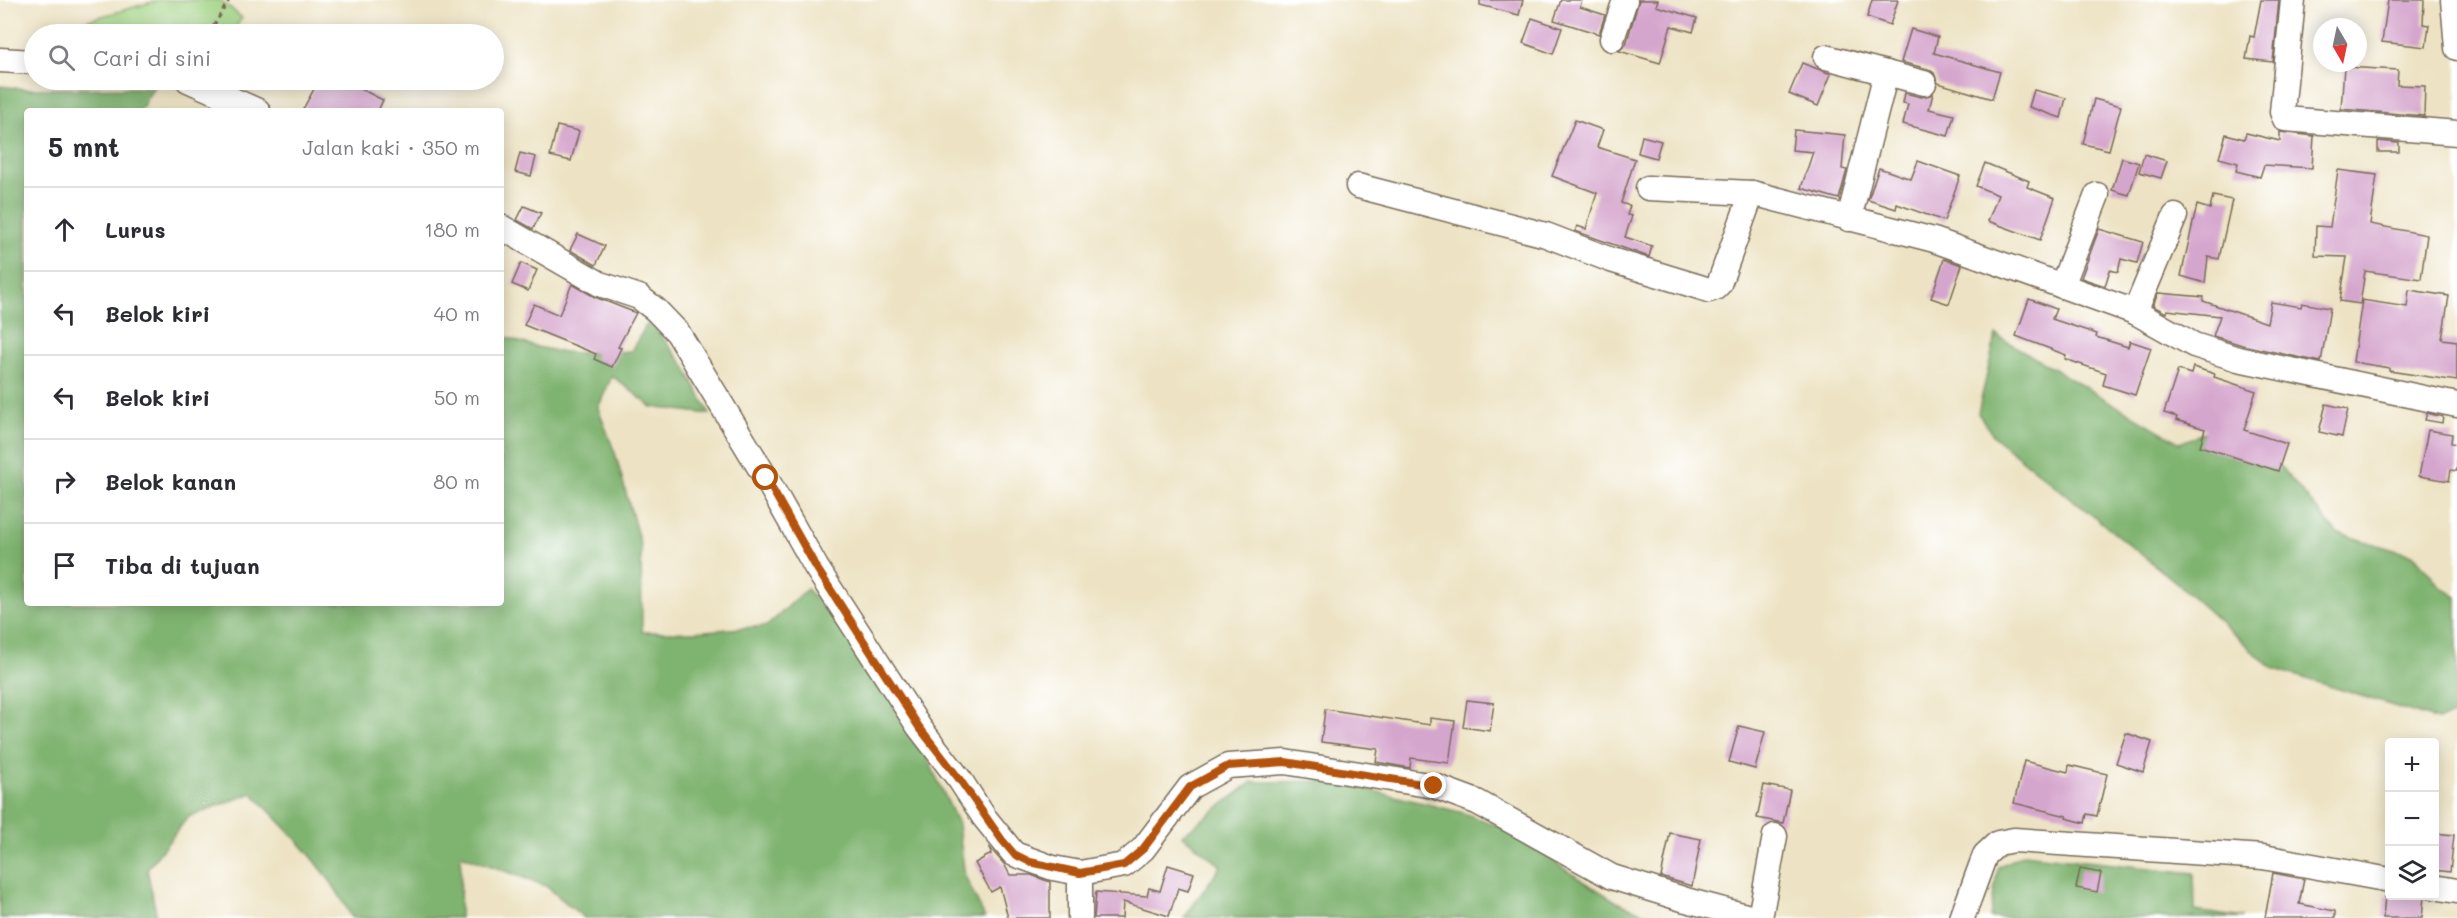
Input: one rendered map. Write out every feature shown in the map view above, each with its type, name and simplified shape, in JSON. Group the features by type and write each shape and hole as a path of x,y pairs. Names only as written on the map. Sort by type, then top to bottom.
{"street":[{"path":"1612,39 1625,0"},
{"path":"2293,0 2282,112 2285,119 2457,133"},
{"path":"2453,0 2457,48"},
{"path":"1826,57 1924,83"},
{"path":"0,60 24,61"},
{"path":"1850,219 1886,73"},
{"path":"211,90 251,108"},
{"path":"1358,186 1546,235 1611,260 1709,290 1719,284 1752,193"},
{"path":"1648,188 1752,193 1934,240 2134,312 2194,345 2238,359 2457,405"},
{"path":"2062,286 2097,195"},
{"path":"2134,312 2175,216"},
{"path":"504,229 600,284 639,297 656,310 678,333 766,478 816,567 919,727 960,780 984,817 1014,854 1053,868 1080,873 1124,865 1134,858 1190,787 1210,774 1228,766 1285,762 1434,786 1477,802 1612,877 1754,918"},
{"path":"1760,918 1775,836"},
{"path":"1962,918 1987,851 1998,843 2014,840 2263,858 2385,879"},
{"path":"1080,873 1080,918"},
{"path":"2439,888 2457,891"}],"path":[{"path":"215,24 229,0"}],"green space":[{"path":"159,0 220,0 242,18 238,24 74,24"},
{"path":"0,86 24,90 152,90 142,108 24,108 24,606 504,606 504,335 522,343 567,352 631,351 649,321 684,365 710,414 652,407 612,376 598,408 615,453 641,547 642,632 693,632 767,626 807,589 850,638 921,744 958,824 965,876 985,918 584,918 546,886 461,855 460,918 352,918 319,867 252,793 188,817 147,869 157,918 0,918"},
{"path":"1996,335 2180,443 2203,433 2279,465 2337,533 2415,556 2441,587 2457,597 2457,715 2438,720 2272,668 2177,583 1994,437 1978,413"},
{"path":"1333,781 1464,813 1521,835 1561,867 1617,902 1657,918 1184,918 1221,866 1182,835 1252,782"},
{"path":"2023,854 2194,873 2195,911 2243,918 1990,918 1998,867"}],"building":[{"path":"1480,0 1523,0 1519,15 1480,5"},
{"path":"1561,0 1582,0 1580,7 1605,15 1599,34 1554,20"},
{"path":"1639,0 1658,0 1656,6 1697,18 1693,32 1671,26 1660,63 1619,51 1626,44"},
{"path":"1872,0 1898,0 1890,25 1867,17"},
{"path":"2261,0 2279,0 2273,62 2246,59 2250,36 2254,37"},
{"path":"2388,0 2424,0 2423,24 2429,25 2426,47 2382,42"},
{"path":"1532,18 1562,28 1553,54 1523,43"},
{"path":"1911,29 1938,37 1934,53 2000,72 1992,99 1938,83 1934,73 1928,69 1901,62"},
{"path":"1802,63 1831,74 1818,106 1789,94"},
{"path":"2367,68 2398,70 2397,85 2425,86 2424,116 2341,109 2344,72 2367,72"},
{"path":"314,90 363,90 383,100 379,108 304,108"},
{"path":"2034,90 2066,98 2061,118 2029,107"},
{"path":"1905,93 1921,97 1933,94 1929,109 1954,115 1948,136 1903,124 1908,104 1903,103"},
{"path":"2094,99 2121,106 2109,150 2083,144"},
{"path":"1575,120 1603,130 1597,147 1635,159 1621,203 1630,206 1627,215 1632,216 1625,237 1652,246 1649,257 1575,231 1577,226 1586,229 1597,193 1552,176"},
{"path":"557,126 579,131 571,161 550,156"},
{"path":"1794,130 1845,135 1842,169 1847,170 1839,199 1801,188 1813,152 1792,150"},
{"path":"2280,132 2314,136 2312,168 2264,165 2260,177 2236,171 2238,163 2219,158 2226,134 2244,139 2246,133 2280,141"},
{"path":"1642,136 1661,141 1656,158 1638,153"},
{"path":"2378,141 2399,143 2399,152 2378,152"},
{"path":"520,153 536,157 531,176 515,172"},
{"path":"2144,154 2167,161 2161,178 2139,172"},
{"path":"2122,158 2139,163 2129,195 2112,190"},
{"path":"1918,161 1960,176 1944,221 1897,204 1896,209 1868,200 1879,168 1911,179"},
{"path":"1985,163 2029,181 2027,187 2055,198 2040,240 1988,221 1998,195 1976,186"},
{"path":"2338,170 2377,175 2370,224 2427,235 2421,279 2365,271 2360,304 2340,301 2347,257 2315,256 2316,226 2330,227"},
{"path":"2213,196 2232,200 2219,259 2208,257 2205,283 2181,276 2197,205 2210,209"},
{"path":"524,206 541,213 533,229 517,220"},
{"path":"2099,229 2143,242 2137,263 2121,259 2118,272 2110,270 2105,286 2081,278"},
{"path":"578,234 605,246 596,265 570,250"},
{"path":"1944,259 1962,265 1949,304 1931,298"},
{"path":"521,263 537,270 528,291 512,284"},
{"path":"572,284 595,297 636,313 618,347 621,348 612,367 594,359 596,354 524,325 534,304 559,315"},
{"path":"2409,290 2449,296 2442,339 2457,341 2457,381 2389,371 2389,368 2353,362 2362,300 2407,307"},
{"path":"2158,293 2204,297 2203,301 2267,323 2271,302 2301,307 2302,303 2330,308 2321,362 2242,345 2213,336 2220,316 2167,310 2166,313 2153,306"},
{"path":"2029,299 2056,309 2052,319 2097,334 2096,337 2128,347 2130,341 2151,348 2135,395 2103,385 2106,373 2065,359 2066,355 2016,336"},
{"path":"2193,367 2215,374 2214,377 2256,391 2244,430 2287,444 2278,471 2200,446 2205,429 2176,420 2177,417 2164,413 2178,370 2191,374"},
{"path":"2326,404 2348,409 2342,437 2319,432"},
{"path":"2427,413 2443,417 2442,423 2425,420"},
{"path":"2428,430 2452,434 2451,443 2457,444 2457,471 2451,470 2449,481 2419,476"},
{"path":"1467,700 1494,703 1490,731 1463,727"},
{"path":"1325,709 1430,725 1430,718 1455,721 1449,763 1411,758 1410,768 1376,762 1378,749 1321,742"},
{"path":"1739,726 1765,732 1755,769 1729,762"},
{"path":"2126,733 2152,742 2143,772 2116,763"},
{"path":"2024,761 2068,772 2069,765 2107,774 2097,816 2087,814 2085,823 2066,818 2067,816 2014,803"},
{"path":"1764,785 1790,790 1783,823 1757,818"},
{"path":"1670,833 1701,839 1692,886 1661,877"},
{"path":"2439,834 2454,835 2450,872 2439,871"},
{"path":"990,848 1010,875 1031,875 1050,882 1050,918 1008,918 1000,887 991,892 975,863 991,854"},
{"path":"1168,865 1194,873 1188,891 1178,888 1169,916 1123,902 1122,918 1094,918 1096,892 1147,896 1149,888 1160,891"},
{"path":"2080,869 2101,873 2097,892 2076,888"},
{"path":"2273,873 2304,879 2299,904 2335,911 2335,918 2265,918"},
{"path":"2385,896 2385,900 2424,900 2422,918 2383,918"}],"route":[{"path":"766,478 816,567 919,727 1002,840 1014,854 1030,862 1080,873 1124,865 1143,849 1190,787 1228,766 1285,762 1434,786"}]}
